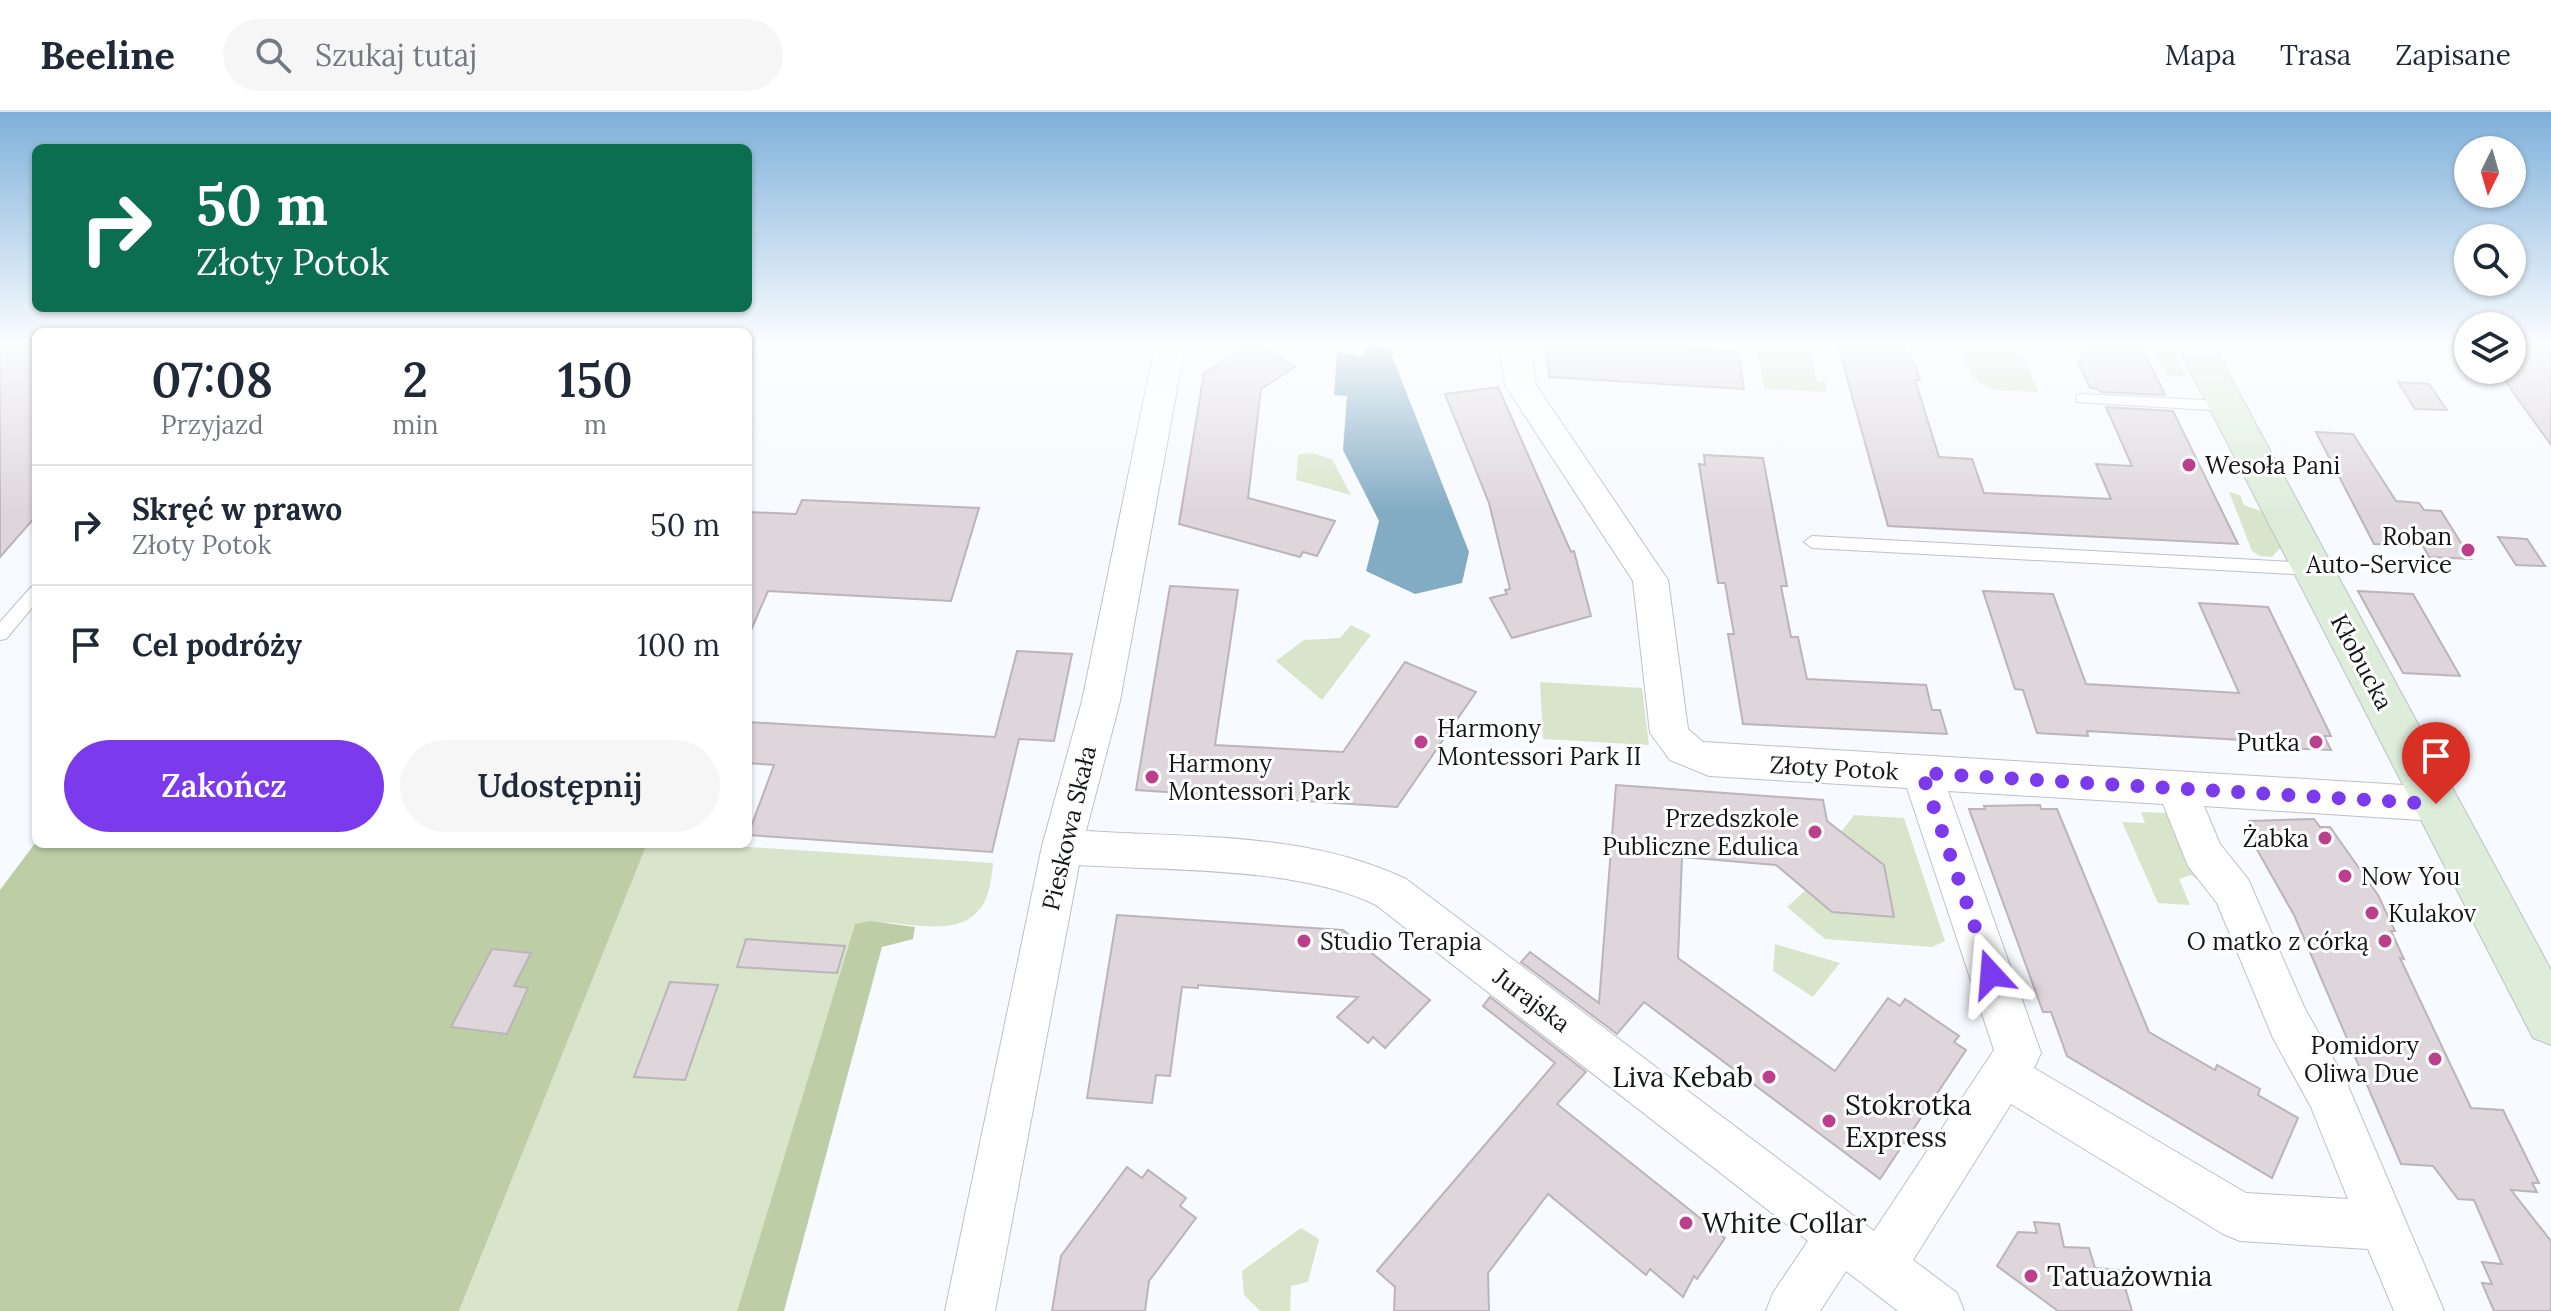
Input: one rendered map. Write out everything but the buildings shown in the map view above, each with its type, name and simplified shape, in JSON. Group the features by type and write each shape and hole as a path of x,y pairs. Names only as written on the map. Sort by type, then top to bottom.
{"street":[{"name":"Pieskowa Skała","path":"970,1311 1062,846 1101,701 1159,401"},
{"name":"Złoty Potok","path":"1532,401 1650,580 1667,724 1674,741 1682,749 1704,760 2436,804"},
{"name":"Kłobucka","path":"2224,401 2551,1021"},
{"path":"1880,1266 2018,1053 1922,773"},
{"path":"2177,788 2203,854 2233,892 2289,1023 2329,1095 2419,1311"},
{"name":"Jurajska","path":"1062,846 1286,861 1344,870 1368,879 1391,892 1939,1311"},
{"path":"2004,1075 2240,1217 2383,1225"},
{"path":"1791,1311 1840,1236"}],"lane":[{"path":"2122,401 2227,406"},
{"path":"1812,542 2313,569"},
{"path":"0,634 32,597"}],"green space":[{"path":"1312,453 1332,459 1351,495 1296,480 1298,455"},
{"path":"2229,492 2240,495 2244,505 2264,512 2280,540 2280,548 2272,557 2260,556 2252,551"},
{"path":"1351,625 1371,635 1322,700 1276,661 1304,640 1340,638"},
{"path":"1540,682 1642,688 1649,745 1543,739"},
{"path":"2141,812 2169,813 2205,874 2199,880 2191,875 2179,879 2190,905 2158,903 2122,822 2145,823"},
{"path":"1854,815 1904,818 1945,941 1932,947 1825,939 1787,907 1806,890 1832,912 1894,917 1884,865 1841,832"},
{"path":"32,847 645,848 459,1311 0,1311 0,890"},
{"path":"752,847 993,863 989,890 981,907 961,923 948,926 855,924 737,1311 459,1311 645,848"},
{"path":"870,921 915,927 913,939 882,947 784,1311 737,1311 855,924"},
{"path":"1775,944 1840,963 1813,997 1773,971"},
{"path":"1301,1228 1319,1239 1308,1282 1291,1286 1290,1311 1260,1311 1244,1295 1242,1271"}],"water":[{"path":"1347,401 1410,401 1469,552 1462,583 1415,594 1366,571 1379,521 1343,450"}],"place":[{"name":"Wesoła Pani","path":"2189,465"},
{"name":"Roban Auto-Service","path":"2468,550"},
{"name":"Harmony Montessori Park II","path":"1421,742"},
{"name":"Putka","path":"2316,742"},
{"name":"Harmony Montessori Park","path":"1152,777"},
{"name":"Przedszkole Publiczne Edulica","path":"1815,832"},
{"name":"Żabka","path":"2325,838"},
{"name":"Now You","path":"2345,876"},
{"name":"Kulakov","path":"2372,913"},
{"name":"Studio Terapia","path":"1304,941"},
{"name":"O matko z córką","path":"2385,941"},
{"name":"Pomidory Oliwa Due","path":"2435,1059"},
{"name":"Liva Kebab","path":"1769,1077"},
{"name":"Stokrotka Express","path":"1829,1121"},
{"name":"White Collar","path":"1686,1223"},
{"name":"Tatuażownia","path":"2031,1276"}],"route":[{"path":"1991,974 1922,773 2436,804"}]}
